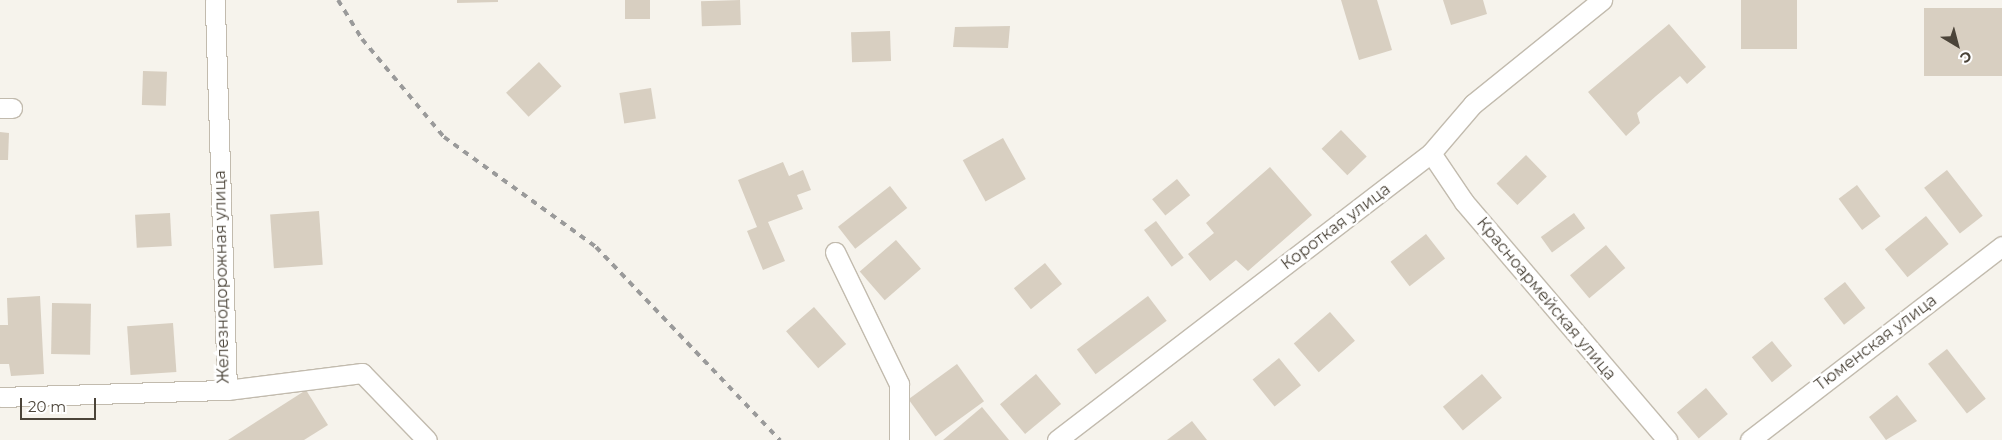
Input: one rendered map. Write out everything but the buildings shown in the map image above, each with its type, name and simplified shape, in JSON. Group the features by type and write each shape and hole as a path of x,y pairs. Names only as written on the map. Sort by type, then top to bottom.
{"street":[{"name":"Железнодорожная улица","path":"0,397 227,390 215,0"},
{"name":"Короткая улица","path":"1057,440 1431,153 1473,104 1602,0"},
{"name":"Красноармейская улица","path":"1431,153 1464,202 1667,440"},
{"name":"Тюменская улица","path":"1750,440 2002,246"},
{"path":"835,252 899,384 899,440"},
{"path":"227,390 362,373 427,440"}],"railway":[{"path":"338,0 362,39 444,137 596,247 780,440"}]}
